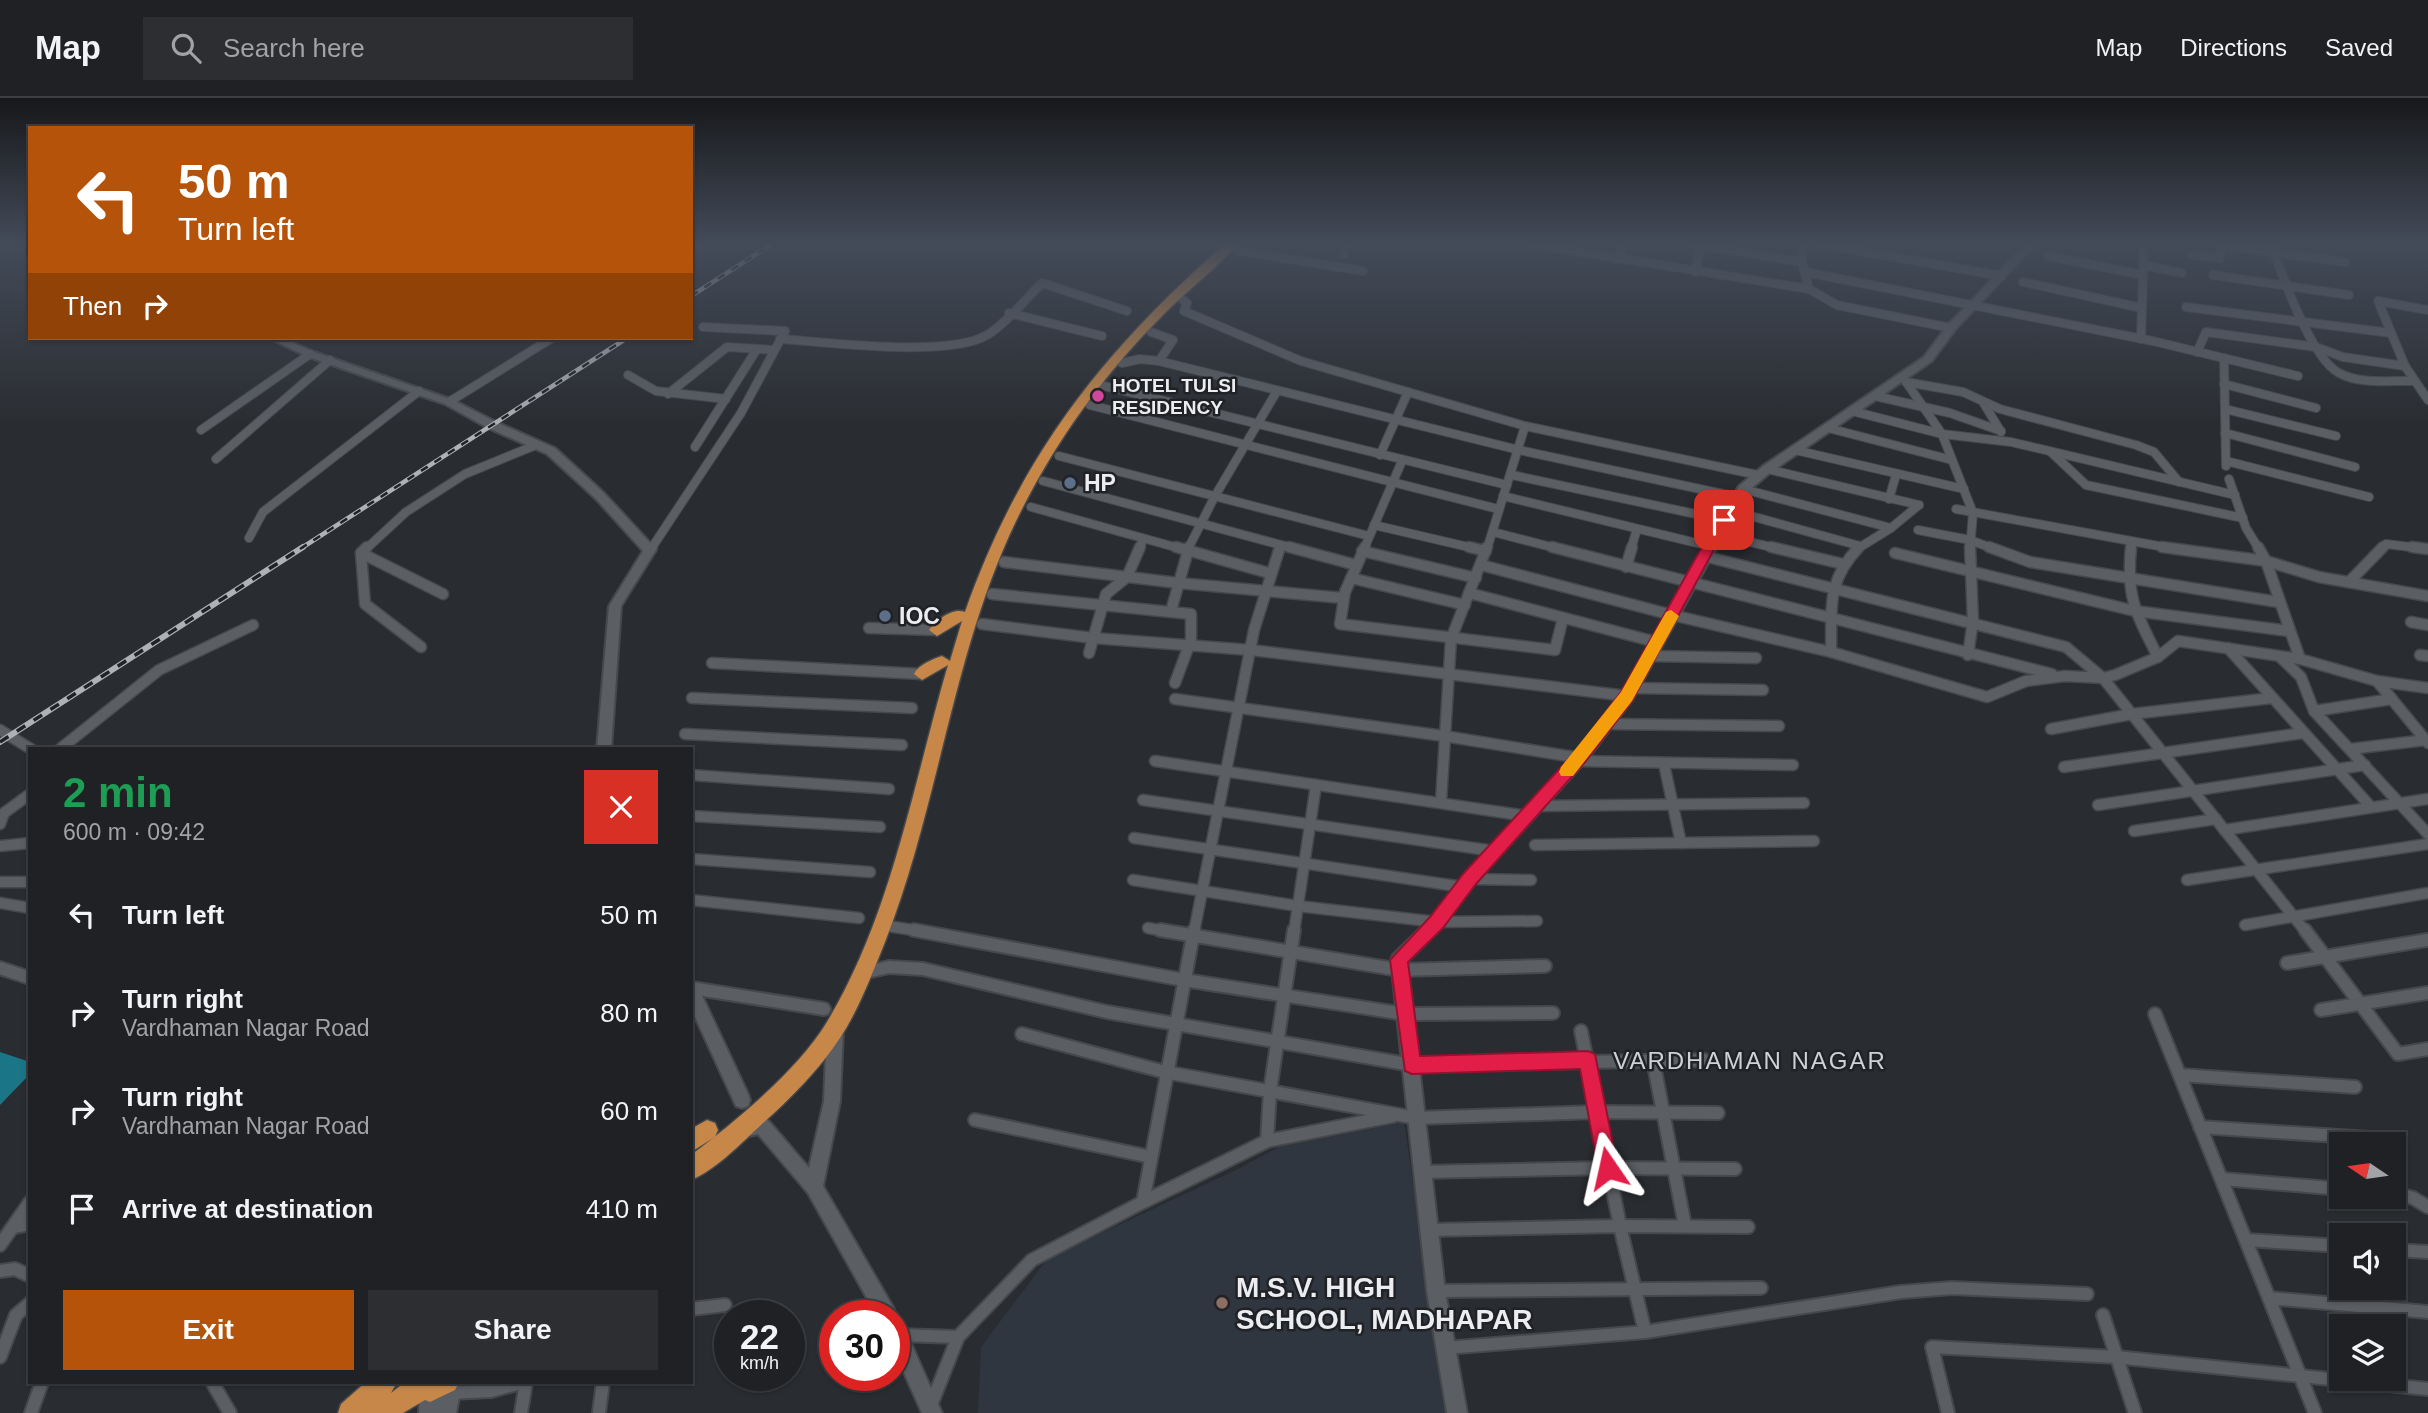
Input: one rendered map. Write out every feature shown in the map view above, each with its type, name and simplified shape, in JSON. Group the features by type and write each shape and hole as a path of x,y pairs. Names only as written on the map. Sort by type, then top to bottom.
{"highway":[{"path":"693,1168 740,1131 801,1072 835,1029 861,973 900,874 925,787 948,664 1013,511 1037,466 1086,402 1147,328 1172,305"},
{"path":"1147,328 1168,314"},
{"path":"1086,402 1104,386"},
{"path":"937,630 959,615"},
{"path":"922,674 948,664"},
{"path":"350,1413 383,1384"},
{"path":"379,1413 438,1395"}],"street":[{"path":"780,339 911,346 956,344 987,335 1017,305"},
{"path":"1110,305 1127,311"},
{"path":"1186,305 1184,311 1301,361 1525,426 1919,505 1891,528 1860,546 1843,564 1833,588 1831,652"},
{"path":"1839,305 1951,328"},
{"path":"1457,1413 1436,1292 1399,960 1437,922 1466,883 1578,760 1606,724 1629,692 1733,504 1762,472 1904,379 1928,359 1951,328 1973,305"},
{"path":"1981,305 2298,376"},
{"path":"2130,305 2142,308 2141,339"},
{"path":"2297,305 2316,347 2330,368 2342,375 2415,381"},
{"path":"2380,305 2404,366 2428,400"},
{"path":"2402,305 2428,310"},
{"path":"2186,307 2391,332"},
{"path":"1009,313 1102,336"},
{"path":"604,747 615,606 741,413 785,331 703,327"},
{"path":"1147,328 1174,340 1159,361"},
{"path":"2197,352 2206,332 2316,347 2343,357 2404,366"},
{"path":"278,340 310,354 449,402 551,451 600,496 650,550"},
{"path":"449,402 549,340"},
{"path":"668,394 727,348 774,350"},
{"path":"695,447 757,349"},
{"path":"201,430 310,354"},
{"path":"2224,358 2226,464 2369,497"},
{"path":"1122,362 1140,359 1159,361 1519,450 1733,504 1860,546"},
{"path":"216,459 330,360"},
{"path":"628,375 656,391 668,394 726,399"},
{"path":"1904,379 1963,392 2020,415 2136,445 2154,452 2179,482"},
{"path":"1904,379 1919,406 1941,434 1973,513 1970,540 1973,621 1968,655"},
{"path":"2224,384 2316,408"},
{"path":"1104,386 1507,485"},
{"path":"249,538 264,512 419,391"},
{"path":"1171,611 1187,551 1215,496 1277,391"},
{"path":"1380,455 1408,392"},
{"path":"1875,396 1968,418 2001,431"},
{"path":"1086,402 1392,484 1498,509"},
{"path":"1983,402 2011,442"},
{"path":"1918,428 1919,406"},
{"path":"2225,409 2336,436"},
{"path":"1852,411 1941,434 2011,442 2235,495"},
{"path":"1441,802 1451,639 1493,532 1525,426"},
{"path":"1828,428 1952,460"},
{"path":"2225,433 2355,467"},
{"path":"361,553 406,512 465,474 537,445"},
{"path":"1794,450 1964,489"},
{"path":"2051,452 2086,485 2243,518"},
{"path":"1059,456 1369,536"},
{"path":"1402,461 1350,578 1343,598 1340,624 1555,650 1563,618"},
{"path":"1512,475 1891,528"},
{"path":"1888,499 1896,475"},
{"path":"2229,479 2243,518 2266,561 2278,603 2300,659"},
{"path":"1043,481 1356,565"},
{"path":"1503,496 1710,545 1843,564"},
{"path":"1031,507 1269,573"},
{"path":"1956,509 2131,543 2266,561 2319,577 2428,596"},
{"path":"1374,525 1486,551"},
{"path":"1626,567 1637,529"},
{"path":"1918,530 1970,540 2017,559 2278,603"},
{"path":"1493,532 1968,655 2065,676 2103,678 2158,657 2178,641 2300,659 2377,681 2428,688"},
{"path":"1089,653 1107,594 1127,577 1143,540"},
{"path":"2131,543 2128,579 2135,611 2158,657"},
{"path":"2349,582 2386,544 2428,550"},
{"path":"1143,1202 1165,1072 1251,650 1269,573 1281,545"},
{"path":"1710,545 1833,588 2066,646 2103,678 2295,917 2398,1054 2428,1049"},
{"path":"1362,551 1476,578"},
{"path":"361,553 443,594"},
{"path":"361,553 365,604 421,647"},
{"path":"1895,553 2135,611 2289,631"},
{"path":"1004,562 1178,583 1343,598"},
{"path":"1481,565 1672,615 1831,652 1987,696 2026,681 2065,676"},
{"path":"1350,578 1465,605"},
{"path":"1469,593 1656,642"},
{"path":"992,594 1191,614 1193,621 1189,644 1175,683"},
{"path":"2411,622 2428,625"},
{"path":"982,624 1093,638 1251,650 1629,692 1763,690"},
{"path":"63,747 159,670 253,625"},
{"path":"869,628 937,630"},
{"path":"2228,648 2371,807"},
{"path":"1649,656 1756,658"},
{"path":"2279,656 2301,677 2315,710 2428,834"},
{"path":"712,663 922,674"},
{"path":"2377,681 2427,741"},
{"path":"692,698 912,708"},
{"path":"2051,729 2132,714 2273,698"},
{"path":"1175,699 1444,736 1578,760 1793,765"},
{"path":"2315,710 2392,699"},
{"path":"1606,724 1779,726"},
{"path":"2412,724 2428,726"},
{"path":"0,730 28,747"},
{"path":"2064,767 2303,733"},
{"path":"685,734 902,745"},
{"path":"2350,749 2427,741"},
{"path":"1155,761 1441,802 1532,811 1672,804 1804,803"},
{"path":"1664,764 1681,843"},
{"path":"2098,805 2365,765"},
{"path":"693,775 889,789"},
{"path":"1266,1141 1270,1091 1316,785"},
{"path":"0,824 4,813 28,795"},
{"path":"2224,830 2428,799"},
{"path":"1143,800 1494,851"},
{"path":"693,816 880,827"},
{"path":"2134,831 2216,819"},
{"path":"1134,838 1304,864 1466,883 1531,880"},
{"path":"1535,845 1814,841"},
{"path":"0,846 28,843"},
{"path":"2187,880 2428,844"},
{"path":"693,859 870,872"},
{"path":"1133,880 1298,906 1437,922 1537,921"},
{"path":"0,882 28,882"},
{"path":"2245,925 2428,893"},
{"path":"693,900 859,918"},
{"path":"0,903 28,908"},
{"path":"881,925 982,941 1184,980 1405,1014 1553,1013"},
{"path":"1148,928 1400,970 1545,965"},
{"path":"2287,963 2428,940"},
{"path":"861,973 889,967 923,970 1176,1025 1279,1040 1412,1065 1704,1060"},
{"path":"0,968 28,977"},
{"path":"693,989 824,1009"},
{"path":"693,993 742,1100"},
{"path":"2321,1010 2428,993"},
{"path":"2155,1014 2315,1413"},
{"path":"814,1187 832,1101 835,1029"},
{"path":"1581,1031 1620,1226 1645,1332"},
{"path":"1022,1034 1165,1072 1416,1118 1597,1112 1718,1113"},
{"path":"1653,1060 1685,1226"},
{"path":"2180,1075 2355,1087"},
{"path":"932,1409 958,1336 1032,1260 1266,1141 1400,1115"},
{"path":"975,1119 1151,1157"},
{"path":"740,1131 761,1125 814,1187 878,1300"},
{"path":"2200,1127 2329,1135"},
{"path":"1422,1172 1608,1168 1735,1170"},
{"path":"2222,1179 2329,1188"},
{"path":"2406,1196 2428,1207"},
{"path":"0,1245 28,1205"},
{"path":"13,1227 28,1224"},
{"path":"1429,1230 1620,1226 1748,1227"},
{"path":"2246,1240 2329,1245"},
{"path":"2406,1251 2428,1252"},
{"path":"0,1271 15,1269 28,1275"},
{"path":"1436,1292 1761,1288"},
{"path":"1445,1348 1645,1332 1901,1292 1952,1288 2087,1294"},
{"path":"2269,1298 2428,1312"},
{"path":"0,1357 16,1315 28,1305"},
{"path":"693,1309 714,1307"},
{"path":"2103,1315 2135,1413"},
{"path":"910,1332 958,1336"},
{"path":"1948,1413 1932,1347 2116,1357 2428,1389"},
{"path":"910,1361 932,1409"},
{"path":"31,1413 41,1384"},
{"path":"213,1384 230,1413"},
{"path":"438,1395 491,1391 517,1384"},
{"path":"521,1413 525,1384"},
{"path":"599,1413 603,1384"}],"shaded area":[{"name":"M.S.V. HIGH SCHOOL, MADHAPAR","path":"1404,1122 1447,1413 978,1413 981,1347 1048,1258 1236,1170 1281,1146"}],"water":[{"path":"0,1052 28,1061 28,1076 0,1105"}],"railway":[{"path":"300,549 624,340"},
{"path":"0,742 303,547"}],"slow traffic":[{"path":"1567,772 1627,696 1671,616"}],"place":[{"name":"HOTEL TULSI RESIDENCY","path":"1098,396"},
{"name":"HP","path":"1070,483"},
{"name":"IOC","path":"885,616"},
{"name":"M.S.V. HIGH SCHOOL, MADHAPAR","path":"1222,1303"}],"district":[{"name":"VARDHAMAN NAGAR","path":"1750,1061"}],"route":[{"path":"1608,1168 1588,1060 1412,1065 1399,960 1437,922 1469,879 1580,758 1627,696 1724,520"}]}
